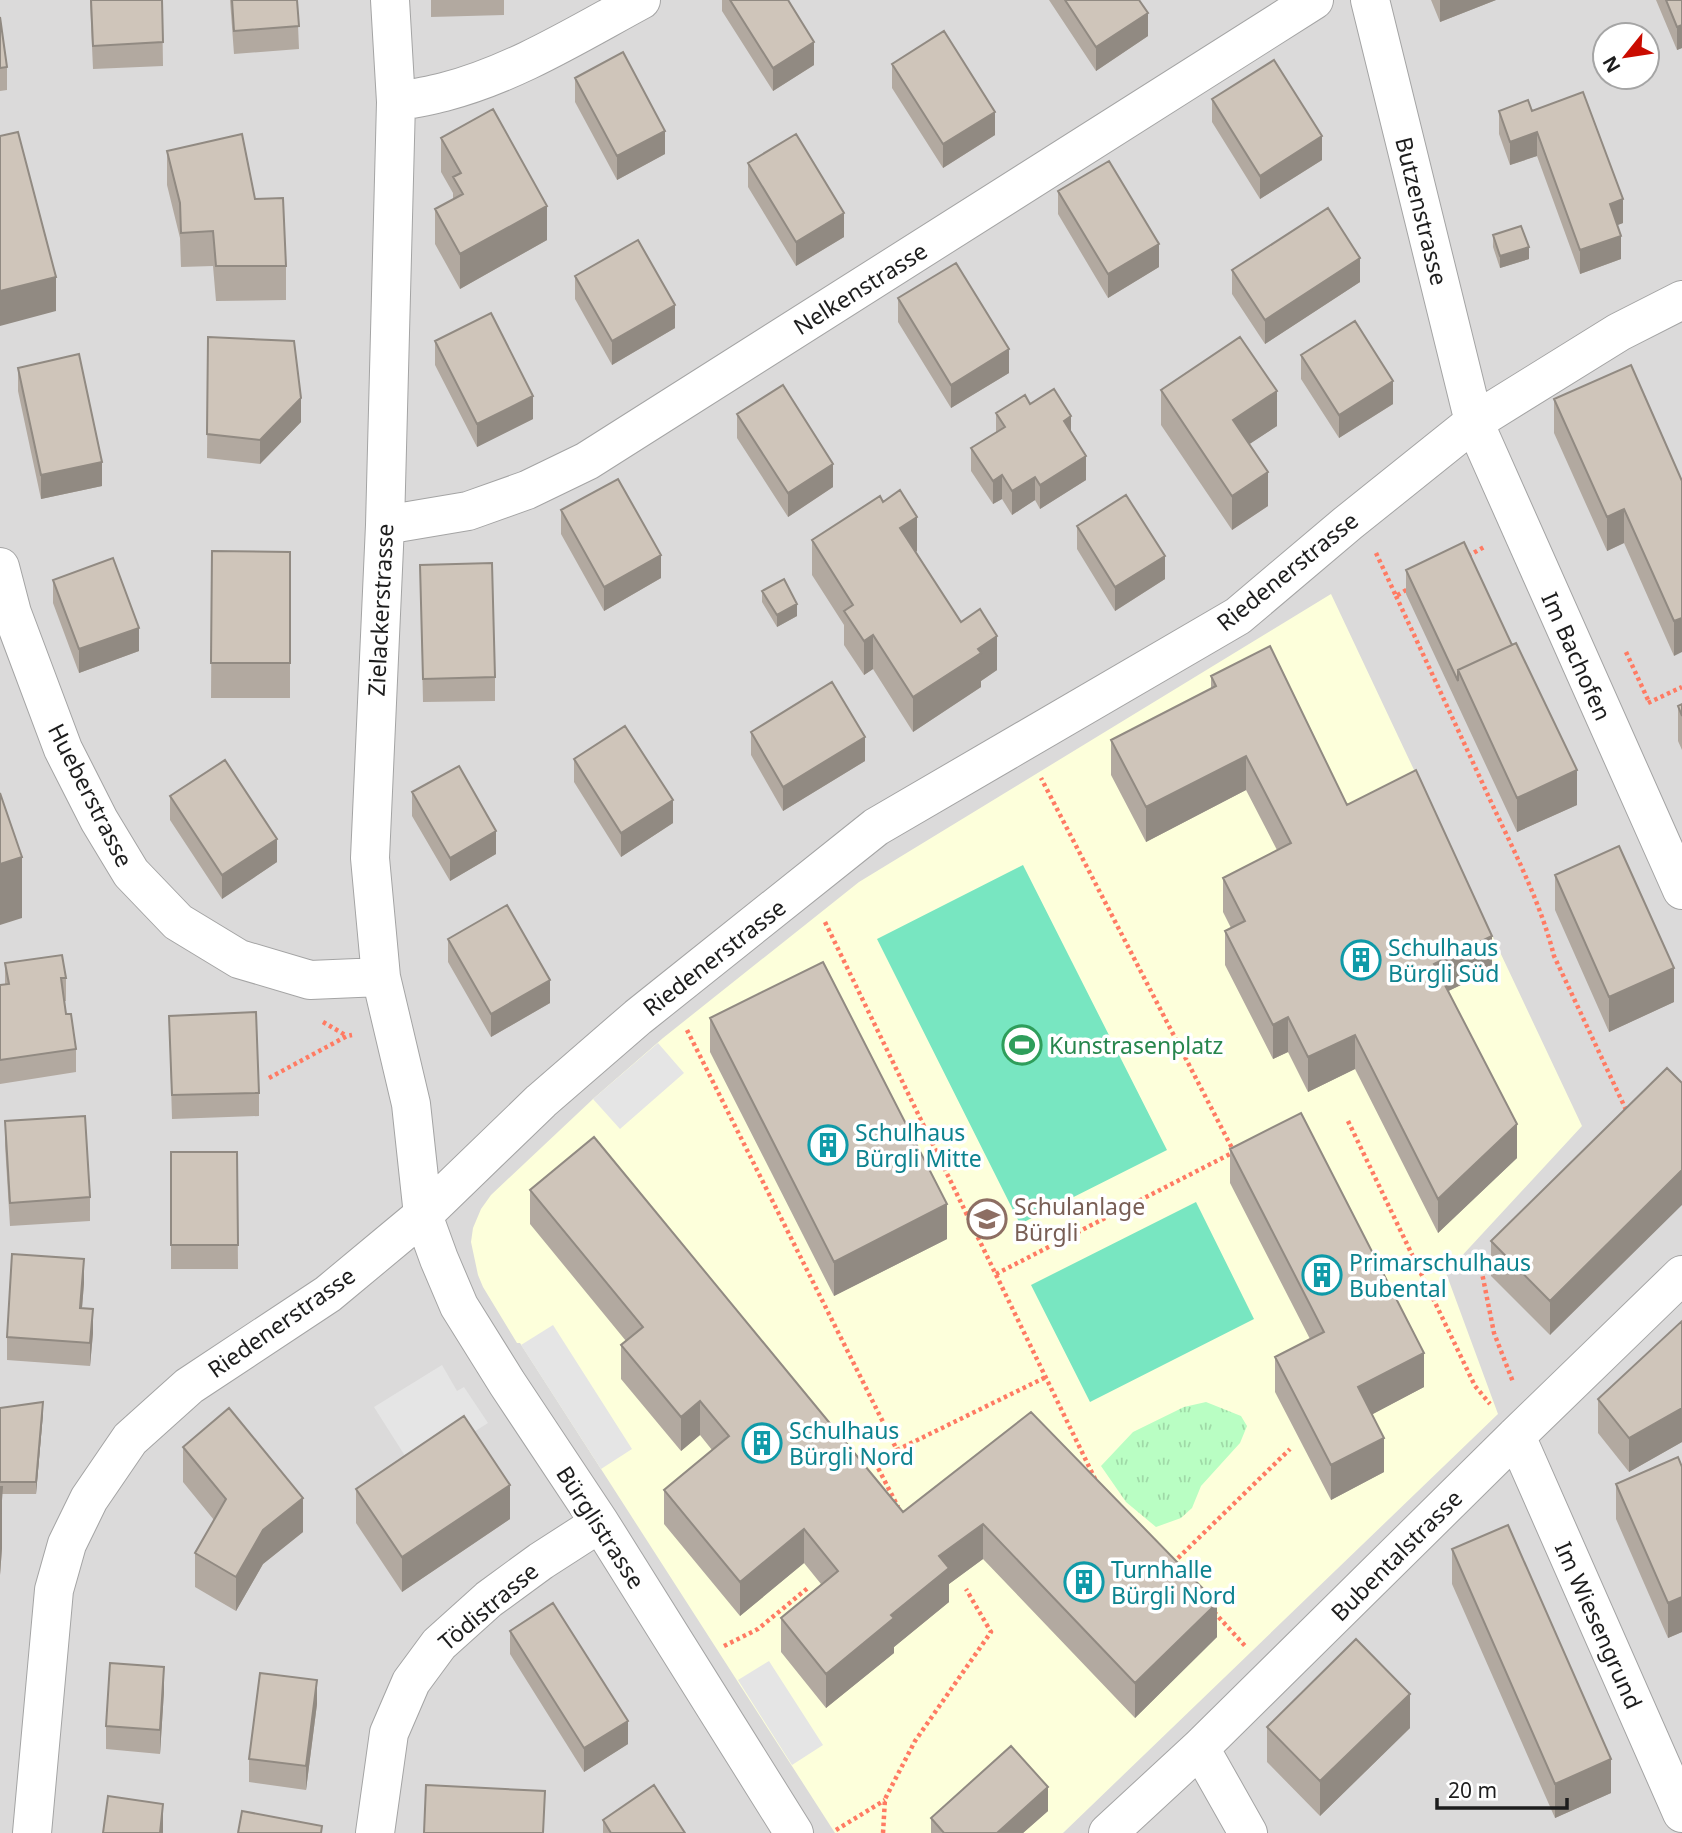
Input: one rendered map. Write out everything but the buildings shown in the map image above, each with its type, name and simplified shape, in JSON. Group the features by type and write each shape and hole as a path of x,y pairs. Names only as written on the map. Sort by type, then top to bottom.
{"street":[{"name":"Zielackerstrasse","path":"390,0 396,102 384,525 370,858 381,977 411,1104 423,1215"},
{"path":"396,102 445,92 498,73 558,45 640,0"},
{"name":"Nelkenstrasse","path":"384,525 468,511 527,490 587,461 1314,0"},
{"name":"Butzenstrasse","path":"1370,0 1474,422"},
{"name":"Riedenerstrasse","path":"32,1833 54,1590 67,1544 89,1499 130,1439 189,1386 328,1294 423,1215 541,1101 638,1017 876,828 1238,616 1474,422 1619,332 1682,300"},
{"name":"Im Bachofen","path":"1474,422 1682,890"},
{"name":"Hueberstrasse","path":"0,567 12,613 63,749 99,820 131,873 178,922 239,959 310,980 381,977"},
{"name":"Bürglistrasse","path":"423,1215 459,1306 600,1523 794,1833"},
{"name":"Bubentalstrasse","path":"1108,1833 1200,1748 1682,1275"},
{"name":"Im Wiesengrund","path":"1516,1436 1682,1813"},
{"name":"Tödistrasse","path":"375,1833 389,1732 411,1682 439,1644 489,1599 541,1560 600,1523"},
{"path":"1200,1748 1248,1833"}],"path":[{"path":"1467,556 1491,543"},
{"path":"1374,548 1516,855 1536,902 1554,956 1631,1121"},
{"path":"1396,596 1408,589"},
{"path":"1640,706 1682,687"},
{"path":"996,1274 1234,1152 1036,768"},
{"path":"822,915 1099,1487"},
{"path":"686,1029 897,1450"},
{"path":"269,1078 347,1036"},
{"path":"1348,1121 1475,1386 1492,1407"},
{"path":"1501,1253 1482,1273 1493,1333 1514,1383"},
{"path":"904,1518 874,1460 1046,1377"},
{"path":"1169,1566 1290,1450"},
{"path":"721,1647 758,1629 809,1587"},
{"path":"883,1833 886,1799 915,1741 991,1632 966,1589"},
{"path":"1213,1612 1248,1648"},
{"path":"831,1833 886,1799"}],"shaded area":[{"path":"0,0 1682,0 1682,1833 0,1833"},
{"name":"Schulanlage Bürgli","path":"1331,594 1582,1126 1446,1273 1498,1414 1063,1833 835,1833 483,1287 471,1242 473,1228 491,1195 593,1099 663,1038 859,882"},
{"path":"658,1043 684,1073 620,1129 593,1099"},
{"path":"553,1325 632,1449 601,1469 521,1345"},
{"path":"442,1365 457,1391 464,1387 488,1423 414,1470 374,1407"},
{"path":"769,1661 823,1745 792,1765 738,1680"}],"green space":[{"name":"Kunstrasenplatz","path":"1023,865 1167,1150 1020,1224 877,939"},
{"path":"1196,1202 1254,1319 1090,1402 1031,1285"},
{"path":"1206,1402 1241,1416 1247,1426 1240,1443 1201,1486 1192,1508 1181,1518 1156,1527 1126,1502 1101,1466 1133,1432 1184,1407"}],"place":[{"name":"Schulhaus Bürgli Süd","path":"1361,960"},
{"name":"Kunstrasenplatz","path":"1022,1045"},
{"name":"Schulhaus Bürgli Mitte","path":"828,1145"},
{"name":"Schulanlage Bürgli","path":"987,1219"},
{"name":"Primarschulhaus Bubental","path":"1322,1275"},
{"name":"Schulhaus Bürgli Nord","path":"762,1443"},
{"name":"Turnhalle Bürgli Nord","path":"1084,1582"}]}
